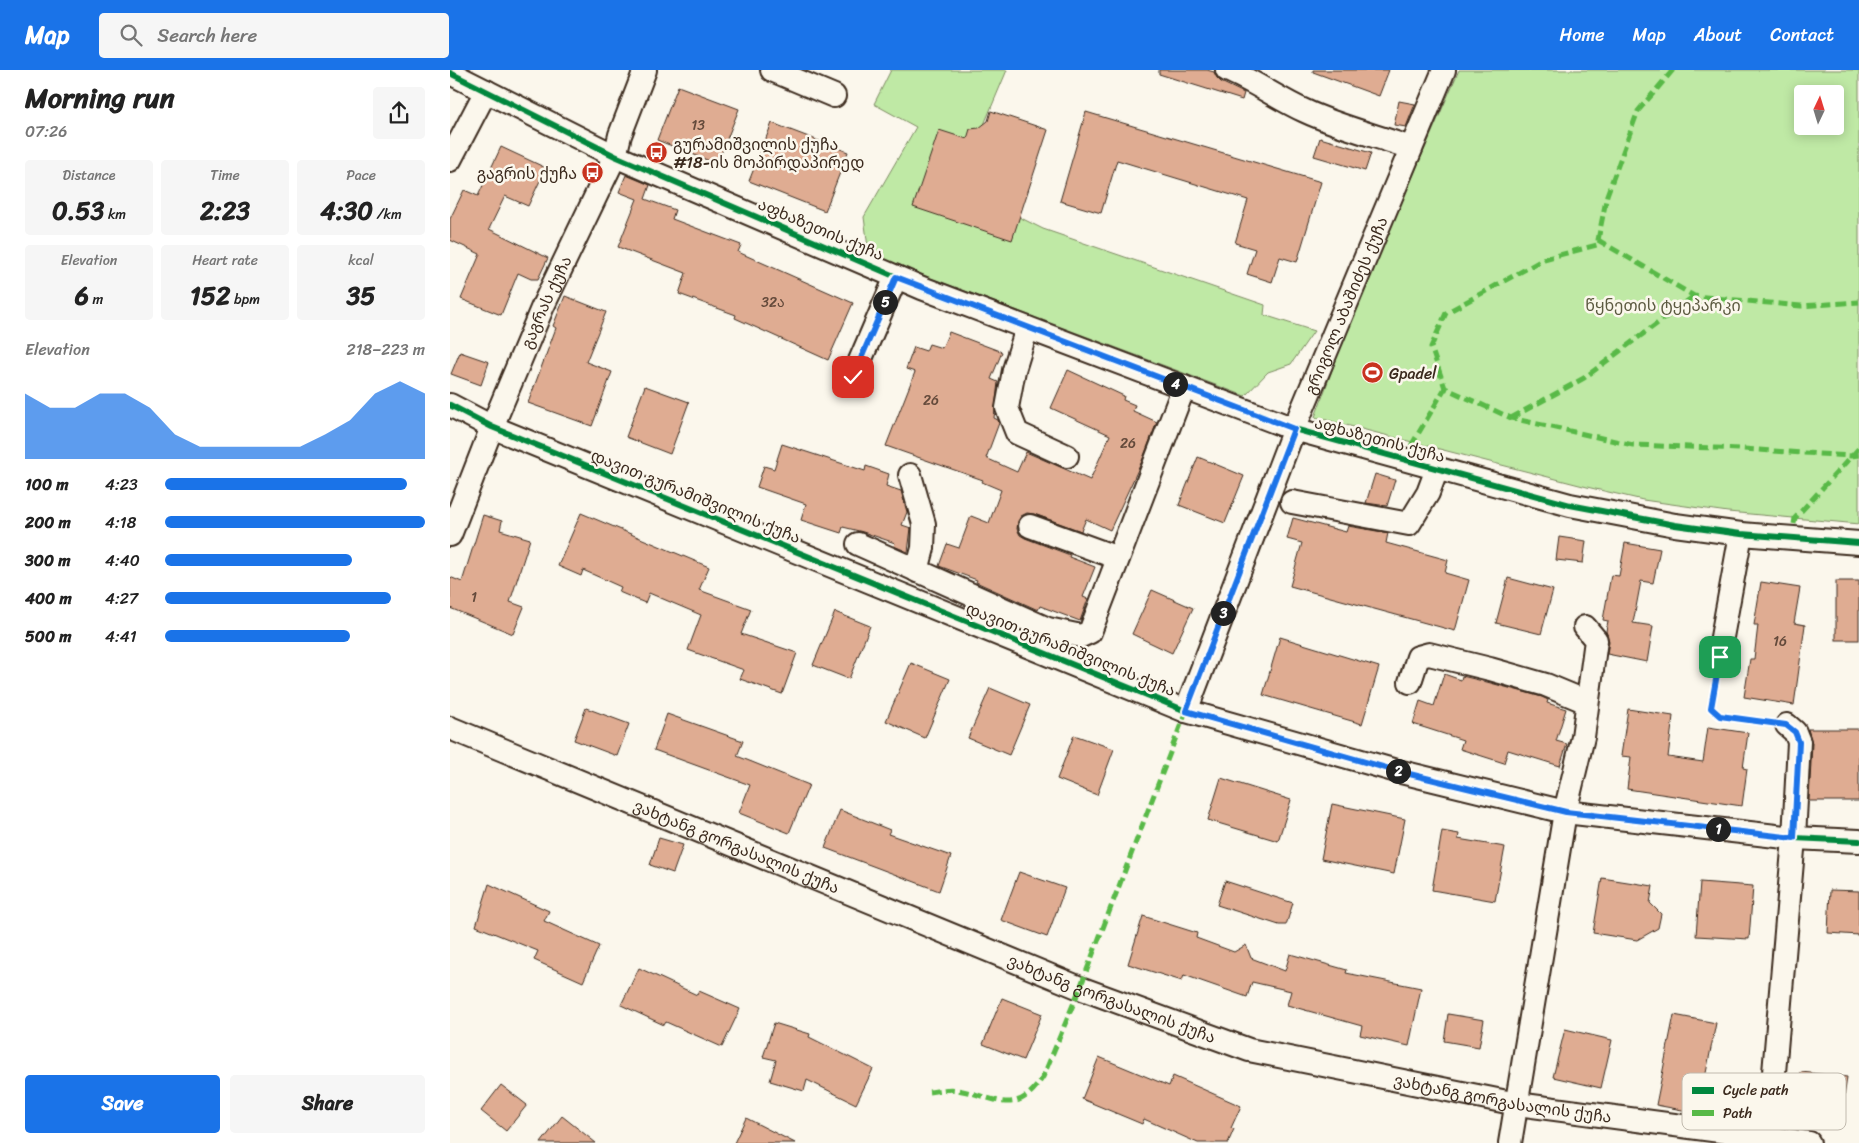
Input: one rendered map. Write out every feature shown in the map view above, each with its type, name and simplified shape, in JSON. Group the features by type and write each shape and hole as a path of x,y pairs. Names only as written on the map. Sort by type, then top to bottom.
{"street":[{"name":"გაგრას ქუჩა","path":"450,535 492,427 543,306 615,156 620,135 646,70"},
{"path":"772,70 834,96"},
{"path":"1226,70 1242,76 1267,92 1307,112 1411,148"},
{"name":"გრიგოლ აბაშიძეს ქუჩა","path":"1186,711 1294,429 1444,70"},
{"name":"აფხაზეთის ქუჩა","path":"450,73 615,156 896,277 1294,429 1570,505 1675,525 1741,534 1839,543 1859,543"},
{"path":"450,160 486,91"},
{"path":"853,377 896,277"},
{"path":"1027,328 1014,370 1007,408 1016,433 1067,456"},
{"path":"858,544 1048,629 1081,636 1090,632 1184,388"},
{"name":"დავით გურამიშვილის ქუჩა","path":"450,405 492,427 1186,711 1393,770 1566,812 1794,838 1859,841"},
{"path":"1292,502 1409,524 1428,493 1438,468"},
{"path":"910,475 924,524 923,548 917,570"},
{"path":"1030,526 1118,558"},
{"path":"1719,657 1741,534"},
{"path":"1510,1143 1566,812 1583,736 1596,640 1585,627"},
{"path":"1410,682 1418,657 1429,654 1490,668 1546,685 1587,702"},
{"path":"1774,1073 1794,838 1799,742 1795,732 1786,725"},
{"name":"ვახტანგ გორგასალის ქუჩა","path":"450,728 1080,988 1249,1050 1517,1104 1682,1128"},
{"name":"ვახტანგ გორგასალის ქუჩა","path":"1693,1130 1768,1141 1809,1143"}],"path":[{"path":"1719,657 1711,708 1720,716 1786,725"}],"green space":[{"path":"891,70 1007,70 980,134 997,206 1043,229 1265,305 1264,315 1314,331 1291,364 1268,372 1245,396 869,255 864,217 916,127 874,104"},
{"name":"წყნეთის ტყეპარკი","path":"1459,70 1859,70 1859,524 1728,512 1643,500 1315,417 1350,321"}],"building":[{"path":"1159,70 1207,70 1214,72 1221,82 1244,93 1242,100 1159,74"},
{"path":"1313,70 1389,70 1379,96 1313,72"},
{"path":"678,86 739,109 717,164 657,140"},
{"path":"1399,101 1415,104 1406,127 1394,125"},
{"path":"991,111 1048,130 1012,240 913,207 939,130 967,139 970,129 979,128 988,121"},
{"path":"1086,112 1321,182 1297,262 1280,257 1272,282 1247,274 1255,249 1235,243 1248,200 1117,160 1101,213 1060,201"},
{"path":"772,123 848,152 825,211 749,181"},
{"path":"1320,138 1371,153 1365,171 1314,156"},
{"path":"501,147 546,168 528,206 505,196 489,229 548,258 538,279 531,279 518,273 501,315 461,299 480,254 450,240 450,219 464,190 478,196"},
{"path":"626,175 650,185 645,199 675,210 672,219 741,245 738,252 853,303 828,360 735,318 736,315 679,294 686,273 618,247 637,199 619,192"},
{"path":"565,296 606,312 586,362 612,372 592,426 528,403 556,328 553,326"},
{"path":"949,332 1002,352 991,379 998,382 994,418 999,423 986,458 1017,472 1026,452 1090,480 1110,435 1051,408 1068,370 1124,396 1123,400 1135,405 1133,411 1157,422 1142,461 1110,530 1086,519 1081,531 1027,513 1021,516 1018,521 1017,529 1020,535 1025,538 1070,555 1069,557 1095,567 1083,597 1088,599 1080,621 1040,606 1038,610 976,582 977,580 939,566 947,544 959,548 971,516 989,523 1001,490 982,482 983,480 886,446 915,372 906,369 914,347 926,351 929,344 942,348"},
{"path":"460,352 489,362 481,385 451,374"},
{"path":"645,386 689,402 670,454 626,437"},
{"path":"782,444 865,471 866,466 889,474 886,486 901,491 907,512 902,525 911,528 908,552 894,546 895,543 863,532 843,527 841,533 801,520 806,504 757,487 764,466 774,469"},
{"path":"1198,457 1244,476 1225,523 1179,505"},
{"path":"1375,474 1395,480 1387,506 1366,503"},
{"path":"581,513 709,567 699,590 751,609 741,634 797,653 782,694 740,679 744,670 688,650 701,615 649,593 645,603 619,592 621,587 583,570 581,576 558,566"},
{"path":"483,515 502,521 500,530 530,539 510,602 524,607 513,634 450,608 450,577 462,582"},
{"path":"1293,518 1346,532 1348,526 1388,533 1386,543 1448,560 1445,573 1469,580 1455,631 1290,586 1302,543 1287,539"},
{"path":"1559,537 1586,541 1583,563 1556,560"},
{"path":"1625,543 1660,549 1653,583 1641,581 1633,623 1653,626 1647,662 1607,654 1609,641 1606,631 1608,621 1603,620 1611,575 1619,576"},
{"path":"1508,578 1553,590 1541,634 1496,623"},
{"path":"1836,581 1859,581 1859,640 1836,640"},
{"path":"1761,582 1800,588 1794,623 1805,625 1794,705 1744,697 1750,659 1754,659 1758,625 1754,625"},
{"path":"1152,590 1193,608 1172,653 1132,634"},
{"path":"835,612 870,626 849,679 813,665"},
{"path":"1280,637 1379,667 1362,724 1263,695"},
{"path":"911,663 950,679 925,738 886,721"},
{"path":"1444,674 1461,680 1462,676 1542,697 1548,700 1547,703 1566,709 1556,741 1567,744 1560,766 1508,750 1504,763 1460,749 1463,740 1413,724 1420,701 1434,706"},
{"path":"990,688 1030,705 1009,755 968,738"},
{"path":"586,708 629,724 617,756 574,740"},
{"path":"1628,709 1673,716 1668,757 1703,762 1708,727 1748,733 1743,768 1747,769 1742,806 1627,789 1631,757 1621,756"},
{"path":"667,714 743,741 737,756 809,785 789,833 739,813 750,785 654,750"},
{"path":"1808,729 1859,729 1859,801 1809,801 1812,743"},
{"path":"1074,735 1114,749 1097,795 1057,779"},
{"path":"1221,778 1291,800 1278,841 1208,820"},
{"path":"1332,804 1405,819 1394,874 1321,859"},
{"path":"840,810 890,830 888,834 951,856 939,891 825,848"},
{"path":"1442,831 1459,834 1458,839 1505,847 1495,901 1432,890"},
{"path":"659,838 683,845 673,873 650,865"},
{"path":"1019,872 1065,888 1047,937 1001,920"},
{"path":"1602,878 1653,886 1650,903 1661,914 1658,928 1637,940 1593,933"},
{"path":"1225,881 1293,903 1286,925 1279,925 1217,905"},
{"path":"1700,882 1753,886 1749,939 1696,936"},
{"path":"489,884 549,911 544,921 599,946 583,982 534,960 538,951 476,926"},
{"path":"1830,890 1859,891 1859,935 1828,933"},
{"path":"1143,916 1197,933 1196,938 1234,952 1246,945 1251,958 1285,971 1290,954 1347,970 1346,973 1421,988 1409,1046 1360,1035 1362,1026 1287,1005 1291,991 1252,982 1247,997 1184,975 1182,981 1128,964"},
{"path":"639,968 697,995 699,991 740,1009 722,1047 666,1022 664,1025 621,1005"},
{"path":"1002,998 1042,1014 1023,1060 983,1044"},
{"path":"1448,1014 1484,1020 1479,1047 1444,1041"},
{"path":"1674,1015 1716,1023 1706,1073 1682,1073 1682,1110 1656,1105"},
{"path":"774,1023 810,1034 809,1037 873,1069 856,1104 807,1080 804,1091 770,1081 776,1060 763,1057"},
{"path":"1565,1029 1612,1040 1601,1088 1553,1077"},
{"path":"1099,1057 1169,1086 1173,1076 1241,1106 1231,1128 1234,1129 1228,1143 1198,1143 1144,1119 1142,1124 1082,1099"},
{"path":"501,1085 527,1105 506,1131 481,1111"},
{"path":"562,1116 596,1143 541,1143"},
{"path":"746,1118 795,1143 734,1143"}],"marked path":[{"path":"1673,70 1638,111 1607,195 1597,245 1544,259 1446,313 1431,347 1445,388 1511,418 1633,445 1859,455"},
{"path":"1598,240 1694,296 1801,306 1859,302"},
{"path":"1511,418 1584,378 1694,296"},
{"path":"1411,446 1445,388"},
{"path":"1794,524 1795,518 1859,448"},
{"path":"929,1092 954,1089 994,1100 1014,1102 1033,1090 1043,1077 1080,988 1186,711"}],"cycle path":[{"path":"450,73 615,156 922,288 1294,429 1570,505 1675,525 1741,534 1859,543"},
{"path":"450,405 492,427 1186,711 1393,770 1565,812 1794,838 1859,841"}],"place":[{"name":"გურამიშვილის ქუჩა #18-ის მოპირდაპირედ","path":"657,153"},
{"name":"გაგრის ქუჩა","path":"593,173"},
{"name":"Gpadel","path":"1373,373"}],"route":[{"path":"853,377 896,277 1294,429 1186,711 1393,770 1545,808 1794,838 1799,742 1795,732 1786,725 1720,716 1711,708 1720,657"}]}
